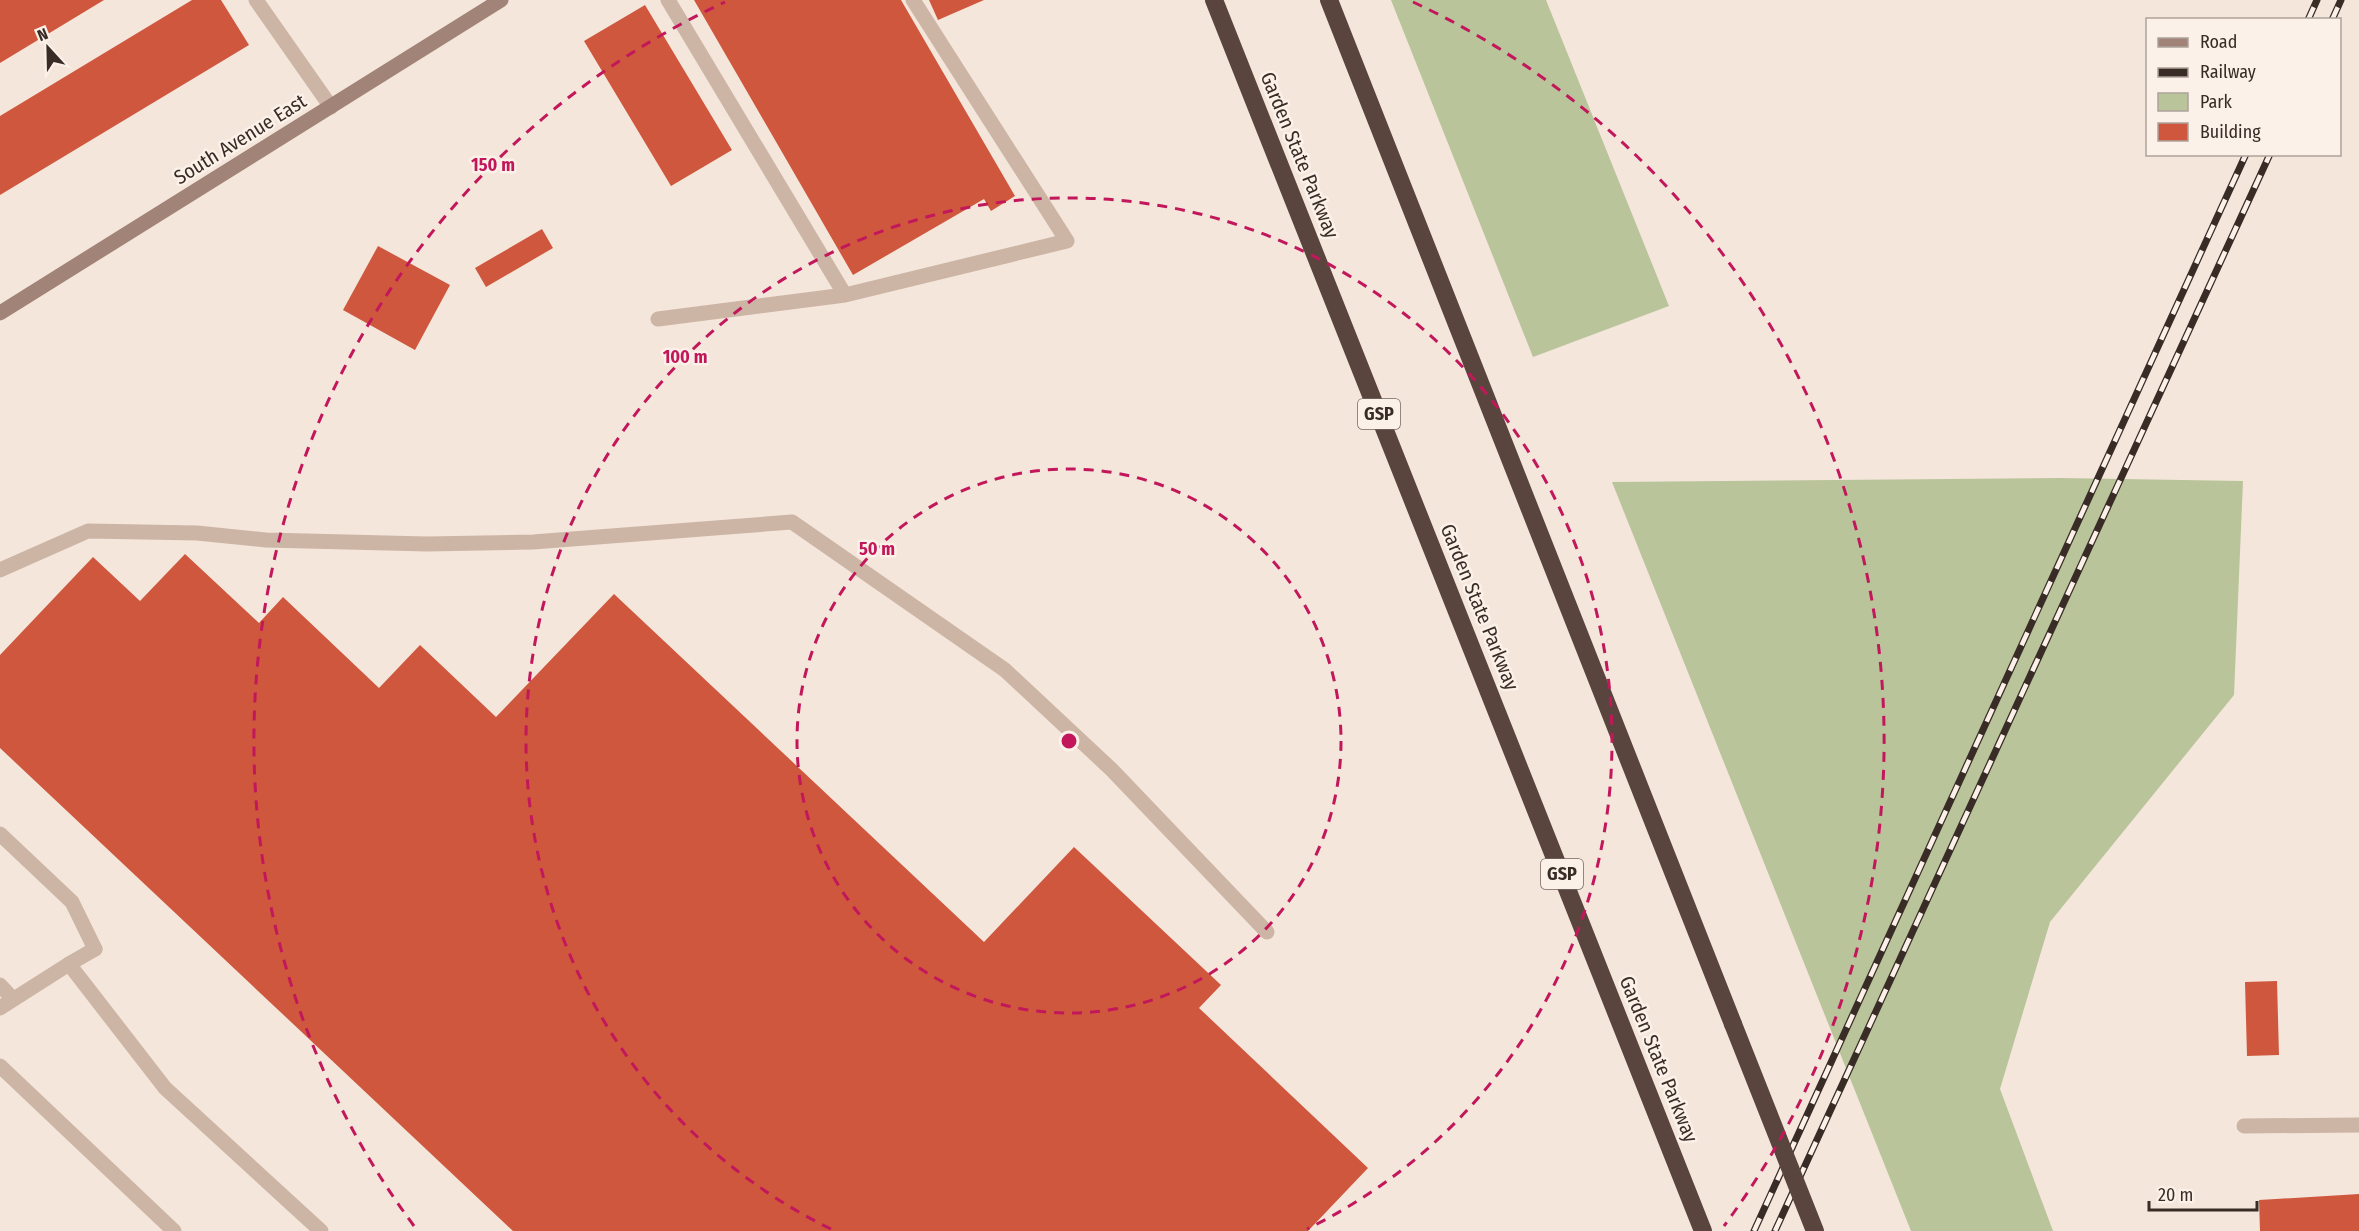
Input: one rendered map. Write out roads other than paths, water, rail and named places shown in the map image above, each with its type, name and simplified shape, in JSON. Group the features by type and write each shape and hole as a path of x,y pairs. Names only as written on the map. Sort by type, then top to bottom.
{"highway":[{"name":"Garden State Parkway","path":"1214,0 1703,1231"},
{"path":"1329,0 1815,1231"}],"main road":[{"name":"South Avenue East","path":"0,313 501,0"}],"street":[{"path":"256,0 331,107"},
{"path":"668,0 845,295"},
{"path":"658,320 845,295 1067,241 913,0"},
{"path":"0,570 88,531 197,533 266,540 427,544 533,542 792,522 1005,670 1112,770 1268,932"},
{"path":"0,834 72,902 96,949 0,1008"},
{"path":"69,964 165,1088 321,1231"},
{"path":"0,985 13,999"},
{"path":"0,1066 174,1231"},
{"path":"2244,1126 2359,1125"}],"railway":[{"path":"2309,18 2317,0"},
{"path":"2333,18 2341,0"},
{"path":"1754,1231 2245,156"},
{"path":"1775,1231 2269,156"}]}
